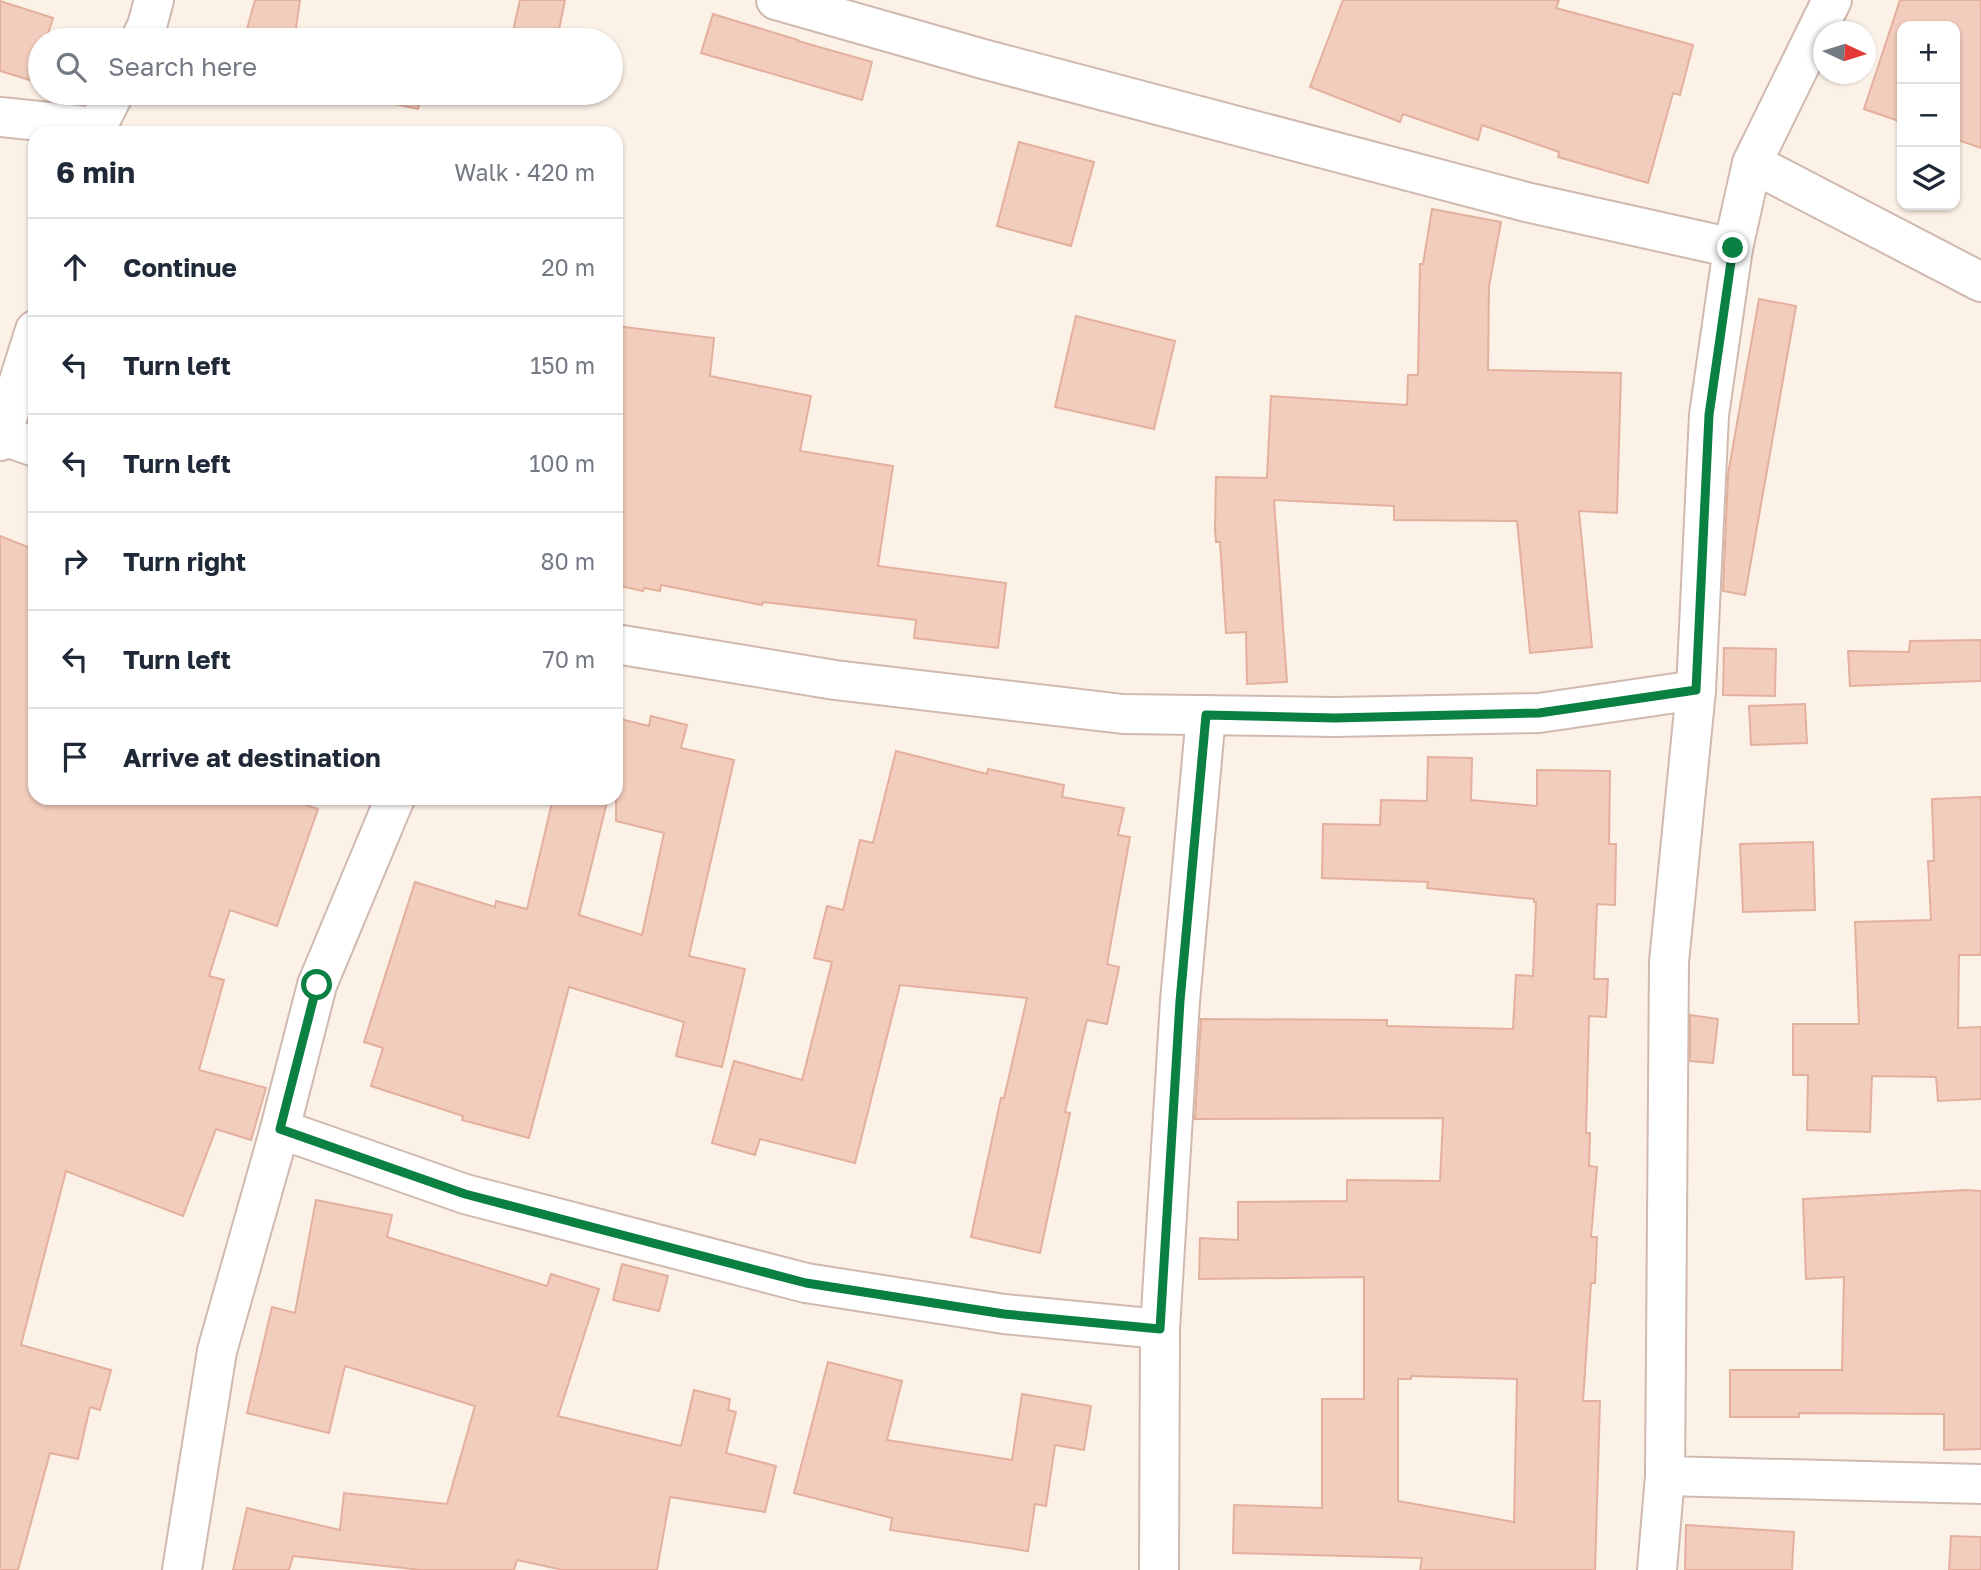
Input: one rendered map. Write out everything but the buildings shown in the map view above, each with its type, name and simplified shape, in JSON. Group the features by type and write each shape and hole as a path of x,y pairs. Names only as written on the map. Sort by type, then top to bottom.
{"street":[{"path":"146,28 154,0"},
{"path":"776,0 983,59 1525,202 1733,248"},
{"path":"1657,1570 1665,1476 1669,962 1696,690 1709,415 1733,248 1752,163 1832,0"},
{"path":"99,126 108,105"},
{"path":"0,117 67,126"},
{"path":"1752,163 1981,282"},
{"path":"9,440 28,360"},
{"path":"623,645 835,680 1123,714 1335,718 1539,713 1696,690"},
{"path":"1159,1570 1160,1329 1180,1001 1206,715"},
{"path":"182,1570 217,1351 280,1129 317,985 392,805"},
{"path":"280,1129 465,1194 806,1283 1004,1314 1160,1329"},
{"path":"1665,1476 1981,1484"}],"route":[{"path":"317,985 280,1129 465,1194 806,1283 1004,1314 1160,1329 1180,1001 1206,715 1335,718 1539,713 1696,690 1709,415 1733,248"}]}
